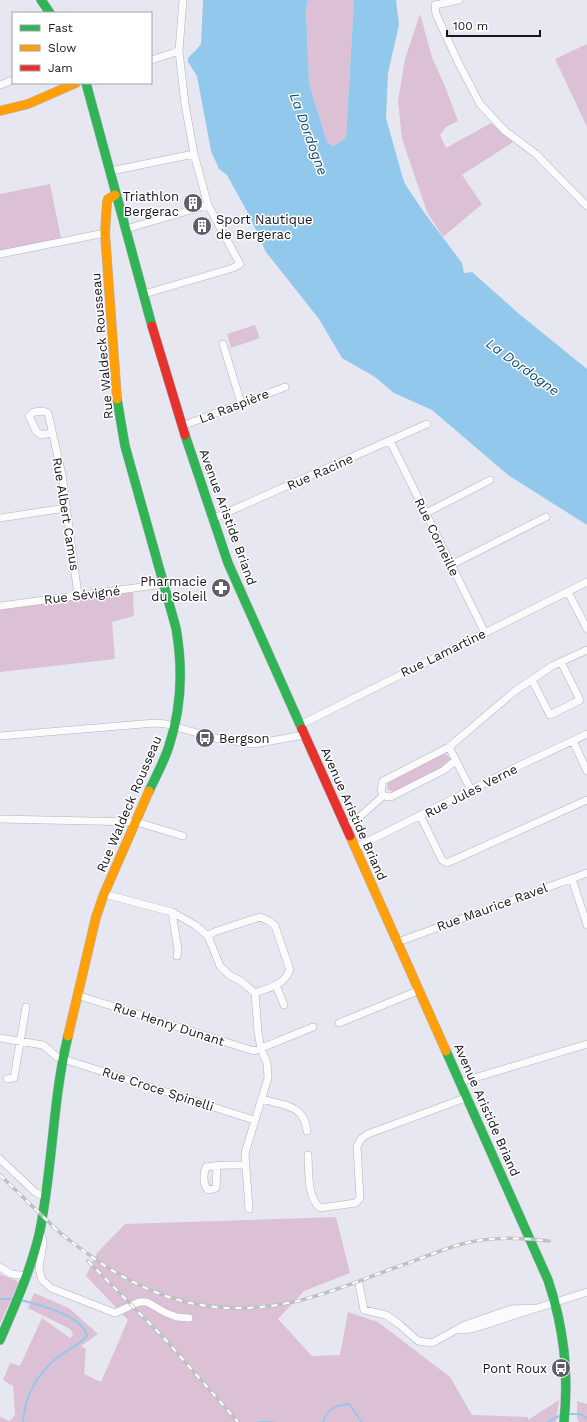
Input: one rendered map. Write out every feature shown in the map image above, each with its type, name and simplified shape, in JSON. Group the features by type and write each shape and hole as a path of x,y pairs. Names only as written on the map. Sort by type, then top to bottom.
{"main road":[{"path":"41,0 49,12"},
{"path":"0,111 28,104 74,84"},
{"name":"Avenue Aristide Briand","path":"86,84 111,171 115,195 126,228 182,426 228,563 468,1097 537,1253 555,1301 564,1340 567,1368 564,1422"},
{"name":"Rue Waldeck Rousseau","path":"0,1340 28,1276 39,1234 45,1196 56,1086 77,995 104,894 137,822 169,746 180,700 181,655 164,584 125,446 116,391 105,232 108,198 115,195"}],"street":[{"path":"144,294 233,268 240,264 208,205 194,154 184,104 179,51 183,0"},
{"path":"429,0 435,5 436,14 480,104 505,131 536,154 587,206"},
{"path":"435,5 459,0"},
{"path":"152,60 179,51"},
{"path":"0,85 12,80"},
{"path":"111,171 194,154"},
{"path":"126,228 208,205"},
{"path":"0,254 105,232"},
{"path":"223,344 241,403"},
{"name":"La Raspière","path":"182,426 285,387"},
{"name":"Rue Racine","path":"212,519 427,424"},
{"name":"Rue Albert Camus","path":"52,433 62,475 78,595"},
{"name":"Rue Corneille","path":"390,441 485,633"},
{"path":"426,513 490,480"},
{"path":"0,518 66,508"},
{"path":"451,565 546,517"},
{"name":"Rue Lamartine","path":"300,725 587,582"},
{"name":"Rue Sévigné","path":"0,606 164,584"},
{"path":"568,592 587,629"},
{"path":"383,796 381,790 383,781 449,747 515,691 561,662 587,650"},
{"path":"532,680 550,715 580,700 561,662"},
{"path":"0,736 155,724 166,724 215,738 253,744 304,735"},
{"name":"Rue Jules Verne","path":"355,848 587,734"},
{"path":"573,741 587,771"},
{"path":"449,747 471,790"},
{"path":"345,825 355,821 383,796 391,797 444,770 456,760"},
{"path":"421,816 442,860 447,863 587,800"},
{"path":"0,820 137,822 183,836"},
{"name":"Rue Maurice Ravel","path":"398,942 587,873"},
{"path":"572,878 587,925"},
{"path":"104,894 172,912 195,925 208,936 220,966 229,975 240,981 255,993 261,1049 267,1064 268,1078 246,1148 249,1209"},
{"path":"172,912 178,950 177,956"},
{"path":"208,936 251,919 260,917 269,921 275,926 290,970 287,977 276,985 255,993"},
{"path":"276,985 284,1005"},
{"path":"339,1023 420,990"},
{"name":"Rue Henry Dunant","path":"77,995 254,1051 261,1049"},
{"path":"7,1079 14,1078 26,1007"},
{"path":"261,1049 267,1044 313,1027"},
{"name":"Rue Croce Spinelli","path":"0,1038 43,1045 57,1057 254,1120"},
{"path":"461,1082 587,1044"},
{"path":"308,1155 314,1203 320,1208 356,1203 360,1198 357,1146 361,1139 368,1134 468,1097"},
{"path":"262,1099 302,1113 306,1119 307,1130"},
{"path":"0,1160 35,1192 45,1196"},
{"path":"217,1166 246,1164"},
{"path":"39,1234 42,1236 43,1243 39,1269 42,1280 51,1288 116,1313 139,1302 147,1302 166,1313 177,1317 189,1318"},
{"path":"0,1267 11,1274 28,1276"},
{"path":"359,1284 364,1310 386,1315 418,1341 432,1343 455,1330 472,1329 555,1301 587,1292"}],"shaded area":[{"path":"308,0 354,0 346,138 333,146 327,142 309,83 306,10"},
{"path":"420,14 432,57 458,121 446,127 440,135 446,148 491,123 513,142 462,175 482,204 443,237 427,212 402,139 398,101 405,59"},
{"path":"587,44 587,127 555,59"},
{"path":"50,184 61,238 0,251 0,194"},
{"path":"255,325 260,338 231,348 227,334"},
{"path":"133,592 134,616 112,622 115,659 0,672 0,609"},
{"path":"446,754 451,759 449,764 393,792 387,789 388,782 440,755"},
{"path":"336,1217 350,1273 304,1291 278,1319 312,1356 340,1355 348,1312 378,1322 450,1377 472,1415 528,1417 528,1420 559,1400 556,1422 0,1422 0,1417 10,1421 15,1415 13,1386 3,1380 10,1363 20,1366 42,1318 70,1338 73,1335 70,1329 28,1308 34,1293 69,1308 98,1334 81,1346 86,1349 84,1374 101,1382 128,1320 86,1276 97,1253 125,1224"},
{"path":"0,1274 19,1282 0,1324"},
{"path":"577,1401 587,1404 587,1422 579,1422 577,1418"}],"water":[{"name":"La Dordogne","path":"203,0 308,0 306,10 309,83 327,142 333,146 346,138 354,0 396,0 399,25 388,73 386,118 405,184 423,211 462,263 464,273 472,272 518,313 587,369 587,525 508,475 432,410 394,393 375,377 342,358 319,319 266,252 249,215 227,175 219,169 211,151 197,76 188,62 188,58 201,44"}],"waterway":[{"path":"0,1299 15,1299"},
{"path":"21,1300 49,1308 69,1317 84,1329 87,1336 78,1344 62,1354 40,1375 30,1392 24,1411 23,1422"},
{"path":"323,1422 327,1414 333,1408 340,1405 349,1404 362,1422"},
{"path":"567,1414 580,1414 587,1418"},
{"path":"548,1422 561,1415"},
{"path":"259,1422 273,1422"}],"railway":[{"path":"0,1175 57,1230"},
{"path":"53,1227 80,1249 135,1283 164,1295 193,1304 224,1308 258,1307 306,1299 346,1286 446,1249 473,1241 506,1238 549,1241"},
{"path":"88,1261 164,1338 238,1422"}],"traffic: fast":[{"path":"41,0 49,12"},
{"path":"86,84 152,326"},
{"path":"117,399 125,446 176,628 180,658 180,687 177,717 165,758 149,791"},
{"path":"185,435 228,563 302,729"},
{"path":"0,1340 27,1275 39,1235 44,1210 55,1111 68,1036"},
{"path":"446,1051 548,1280 558,1315 564,1350 566,1385 564,1422"}],"traffic: slow":[{"path":"0,111 28,104 74,84"},
{"path":"115,195 108,199 107,202 105,233 117,399"},
{"path":"68,1036 96,917 104,894 149,791"},
{"path":"350,836 446,1051"}],"traffic: jam":[{"path":"152,326 185,435"},
{"path":"302,729 350,836"}],"place":[{"name":"Triathlon Bergerac","path":"193,203"},
{"name":"Sport Nautique de Bergerac","path":"202,226"},
{"name":"Pharmacie du Soleil","path":"221,588"},
{"name":"Bergson","path":"205,738"},
{"name":"Pont Roux","path":"561,1368"}]}
